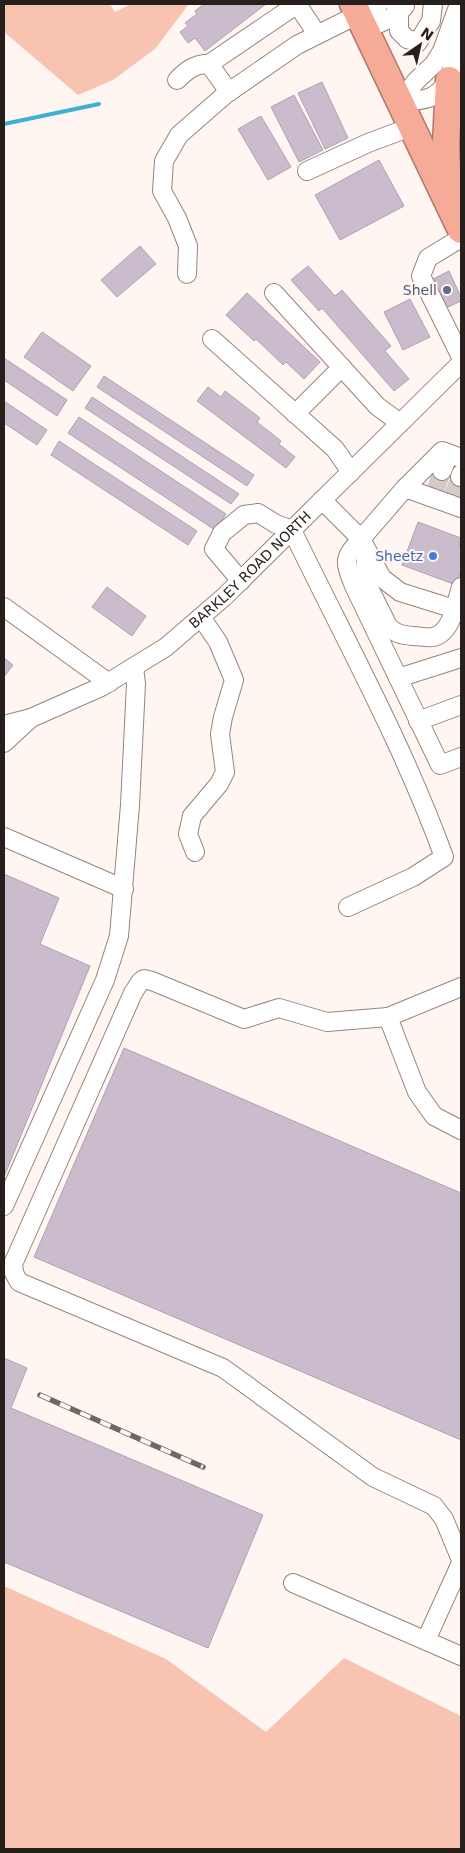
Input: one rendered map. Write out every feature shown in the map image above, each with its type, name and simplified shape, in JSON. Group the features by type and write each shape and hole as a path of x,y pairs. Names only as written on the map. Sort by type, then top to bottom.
{"highway":[{"path":"363,13 399,103 461,230"},
{"path":"449,80 446,146 449,204"}],"street":[{"path":"177,80 188,69 209,64 296,4 317,34"},
{"path":"400,7 399,31 407,39 418,42 431,21 433,4"},
{"path":"399,103 416,81 434,64 442,51 459,4"},
{"path":"187,274 188,246 177,218 162,191 164,161 179,136 229,92 297,45 363,13 391,18 400,7"},
{"path":"399,103 431,97 449,80 458,54 461,31"},
{"path":"209,64 229,92"},
{"path":"307,170 368,143 411,127"},
{"path":"461,238 428,258 421,276 461,357"},
{"path":"274,293 378,406 400,423"},
{"path":"212,338 335,450 351,472"},
{"name":"BARKLEY ROAD NORTH","path":"4,725 31,718 109,683 166,647 241,580 461,363"},
{"path":"295,414 342,367"},
{"path":"442,472 455,456 442,451 405,488 364,544 348,554 346,565 354,586 440,765 461,757"},
{"path":"405,488 434,493 455,503"},
{"path":"322,500 364,544 382,578 400,592 458,610"},
{"path":"241,580 214,549 222,533 244,515 258,513 276,524 292,530 396,743 444,857 413,877 348,907"},
{"path":"364,544 365,580 392,631 399,634 431,638 439,635 448,626 458,610 461,587"},
{"path":"4,607 109,683"},
{"path":"194,852 188,834 192,816 219,784 225,772 220,734 234,680 218,642 201,617"},
{"path":"398,678 461,658"},
{"path":"4,1206 105,980 119,936 124,889 136,684 134,667"},
{"path":"418,721 461,706"},
{"path":"4,744 31,718"},
{"path":"4,837 124,889"},
{"path":"426,1640 461,1562 444,1519 434,1506 373,1476 223,1368 19,1282 14,1274 13,1264 133,993 144,979 244,1019 280,1008 327,1022 388,1018 461,987"},
{"path":"388,1018 417,1092 434,1116 461,1130"},
{"path":"293,1584 461,1656"}],"shaded area":[{"path":"4,4 110,4 115,12 131,4 189,4 155,49 113,80 78,95 4,32"},
{"path":"4,1586 166,1659 266,1732 344,1658 461,1716 461,1849 4,1849"}],"building":[{"path":"204,4 266,4 205,51 195,38 188,43 180,32 188,26 185,23 197,14 195,11"},
{"path":"322,82 348,138 325,149 298,93"},
{"path":"294,95 323,150 299,162 271,107"},
{"path":"261,116 291,167 268,180 238,129"},
{"path":"379,160 404,206 340,240 315,195"},
{"path":"140,246 156,264 117,297 101,280"},
{"path":"308,266 335,296 342,290 391,346 385,351 409,379 394,391 322,308 319,311 291,280"},
{"path":"449,271 461,301 446,308 433,279"},
{"path":"247,293 320,362 304,379 286,362 283,365 256,339 254,341 226,315"},
{"path":"410,299 430,337 403,350 384,312"},
{"path":"42,332 91,366 73,391 24,357"},
{"path":"4,358 67,400 57,416 4,380"},
{"path":"104,376 254,475 247,486 97,387"},
{"path":"208,387 221,397 225,391 260,418 257,422 281,441 279,444 295,457 286,468 197,401"},
{"path":"92,397 239,494 231,504 85,408"},
{"path":"4,401 47,430 37,445 4,423"},
{"path":"79,417 226,514 215,530 68,433"},
{"path":"59,441 197,531 188,545 51,455"},
{"name":"Sheetz","path":"418,522 461,538 459,546 461,547 461,571 456,585 402,565"},
{"path":"107,587 146,616 132,636 92,607"},
{"path":"4,658 13,665 4,677"},
{"path":"4,874 59,898 40,944 90,966 4,1177"},
{"path":"124,1048 461,1193 461,1440 34,1257"},
{"path":"4,1358 27,1368 11,1408 263,1515 208,1648 4,1562"}],"waterway":[{"path":"4,124 99,104"}],"tunnel":[{"path":"436,489 442,471"},
{"path":"453,496 460,477"}],"railway":[{"path":"40,1395 203,1467"}],"place":[{"name":"Shell","path":"447,290"},
{"name":"Sheetz","path":"433,556"}]}
